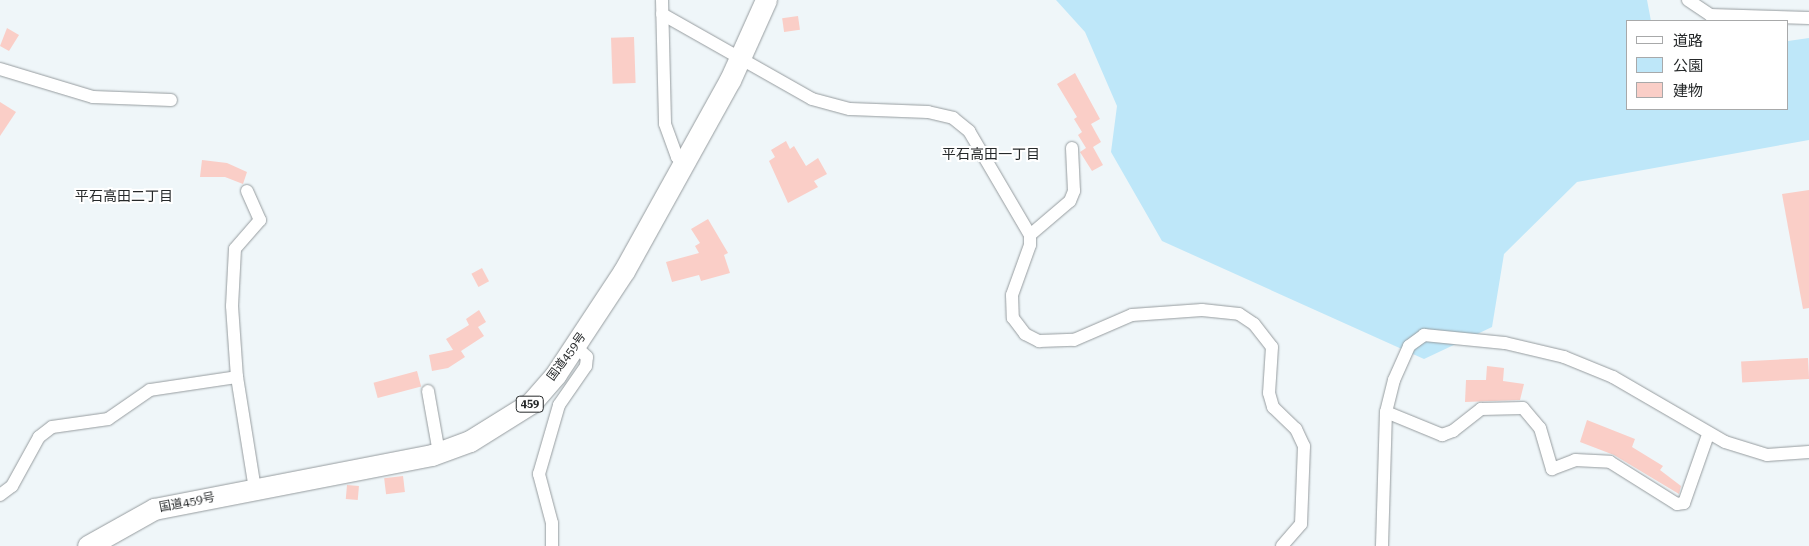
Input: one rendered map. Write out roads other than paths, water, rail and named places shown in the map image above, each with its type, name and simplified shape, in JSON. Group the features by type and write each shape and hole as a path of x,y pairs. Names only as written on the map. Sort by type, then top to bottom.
{"highway":[{"name":"国道459号","path":"88,546 154,509 439,453 470,441 531,403 576,346 686,164 741,57 766,0"}],"street":[{"path":"662,0 665,124 677,156 686,164"},
{"path":"1688,0 1710,15 1809,18"},
{"path":"662,14 741,57 812,99 850,109 928,112 953,118 969,131 1030,235 1030,245 1012,295 1013,318 1025,334 1039,342 1074,340 1132,315 1202,310 1238,314 1254,324 1272,347 1269,393 1273,407 1296,429 1304,446 1301,524 1282,546"},
{"path":"0,69 93,98 171,100"},
{"path":"1030,235 1070,201 1074,191 1072,148"},
{"path":"247,190 260,220 235,249 232,306 237,377 255,490"},
{"path":"1382,546 1386,412 1394,380 1409,346 1424,335 1440,334 1505,343 1564,357 1648,396 1708,436 1767,455 1809,452"},
{"path":"552,546 552,523 539,474 560,404 586,366 587,357 576,346"},
{"path":"0,495 12,486 39,437 52,427 108,419 150,390 237,377"},
{"path":"428,390 439,453"},
{"path":"1386,412 1442,435 1453,431 1481,410 1523,408 1540,428 1552,469 1575,460 1610,462 1677,504 1684,503 1708,436"}],"district":[{"name":"平石高田一丁目","path":"991,154"},
{"name":"平石高田二丁目","path":"124,196"}]}
